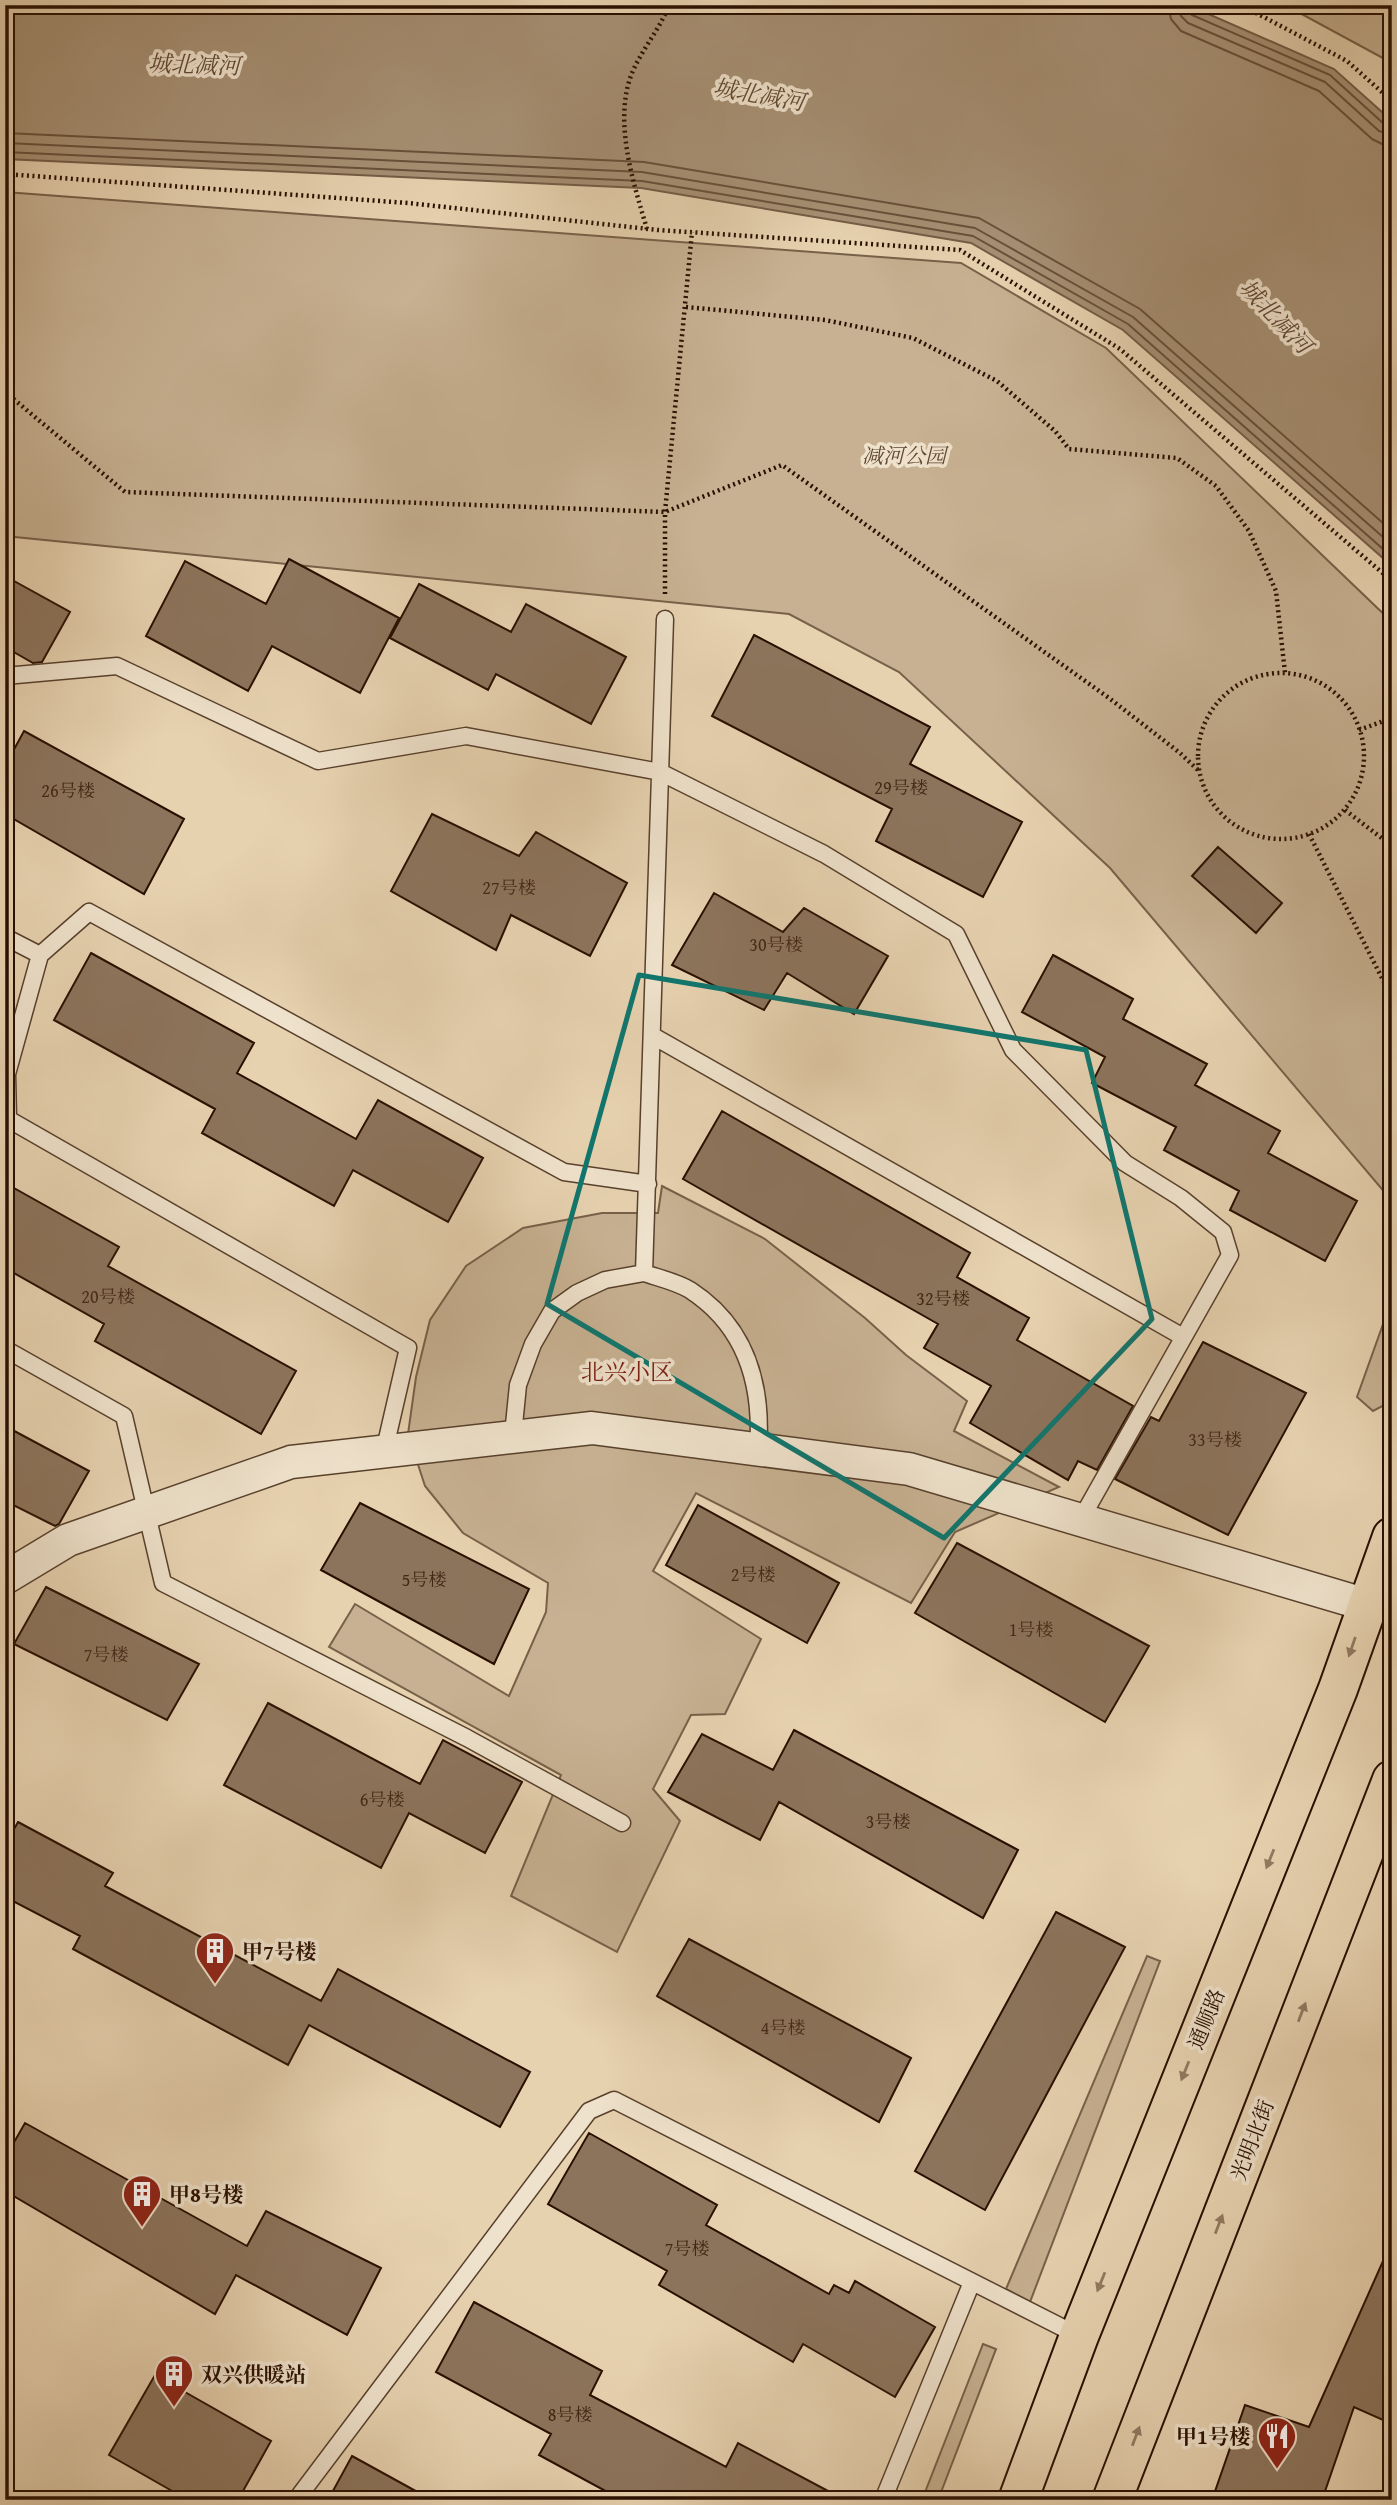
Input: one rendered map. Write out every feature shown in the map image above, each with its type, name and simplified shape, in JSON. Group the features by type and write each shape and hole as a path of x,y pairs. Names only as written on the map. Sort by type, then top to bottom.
{"main road":[{"name":"通顺路","path":"1018,2500 1079,2336 1338,1689 1392,1537"},
{"name":"光明北街","path":"1112,2500 1392,1780"}],"street":[{"path":"5,1578 68,1540 291,1462 592,1429 909,1469 1367,1605"}],"lane":[{"path":"644,1273 665,619"},
{"path":"5,676 117,666 318,761 466,736 660,772 824,854 956,934 1013,1050 1125,1163 1181,1198 1223,1232 1230,1255 1081,1519"},
{"path":"384,1452 408,1348 8,1119 8,1074 40,955 89,912 564,1172 648,1184"},
{"path":"5,937 40,955"},
{"path":"653,1036 1183,1337"},
{"path":"513,1436 518,1385 533,1344 552,1311 578,1293 605,1280 644,1273 688,1289 717,1313 738,1338 759,1400 758,1450"},
{"path":"5,1349 124,1416 163,1583 467,1738 622,1823"},
{"path":"296,2500 589,2111 614,2100 1079,2336"},
{"path":"883,2500 972,2282"}],"path":[{"path":"647,229 627,152 625,105 632,74 669,5"},
{"path":"1241,5 1347,61 1392,101"},
{"path":"5,174 408,203 647,229 960,250 1120,349 1392,581"},
{"path":"665,619 665,512 692,232"},
{"path":"685,307 825,320 913,338 998,381 1055,431 1069,449 1177,458 1216,486 1249,531 1276,591 1285,673"},
{"path":"5,392 125,492 665,512 782,465 1109,698 1180,752 1200,772"},
{"path":"1285,673 1312,679 1336,694 1353,716 1359,730 1363,742 1363,769 1354,796 1337,818 1309,834 1286,839 1259,837 1235,825 1215,807 1202,783 1197,757 1201,730 1214,706 1234,688 1258,676 1285,673"},
{"path":"1359,730 1392,718"},
{"path":"1345,810 1392,846"},
{"path":"1309,834 1388,990 1392,1033"}],"highlighted area":[{"path":"639,975 1086,1050 1152,1319 944,1538 547,1304"}],"green space":[{"path":"1285,5 1392,5 1392,63"},
{"name":"减河公园","path":"5,192 961,263 1106,348 1392,622 1392,1201 1110,868 899,672 789,614 5,536"},
{"path":"662,1186 765,1239 865,1318 906,1355 967,1401 954,1431 1059,1487 955,1532 911,1603 696,1493 653,1571 761,1639 725,1714 691,1715 653,1789 680,1821 617,1952 511,1896 561,1775 329,1647 355,1604 509,1696 546,1612 548,1583 463,1533 425,1486 408,1434 416,1377 430,1320 466,1266 523,1228 602,1213 658,1213"},
{"path":"1392,1299 1392,1401 1373,1411 1357,1397"},
{"path":"1147,1956 1160,1961 1030,2302 1006,2289"},
{"path":"983,2344 996,2349 938,2500 922,2500"}],"water":[{"name":"城北减河","path":"5,5 1188,5 1334,69 1392,121 1392,566 1123,330 971,243 641,188 5,159"}],"building":[{"path":"289,559 399,618 360,693 272,646 248,691 146,636 185,561 266,604"},
{"path":"5,576 70,612 42,662 33,663 5,647"},
{"path":"419,584 511,632 526,604 626,657 591,724 496,674 488,690 390,638"},
{"path":"754,635 930,727 910,764 1022,822 983,897 876,841 892,809 712,716"},
{"path":"24,731 184,819 144,894 5,814 5,766"},
{"path":"432,814 519,856 536,832 627,883 590,956 511,915 496,950 391,891"},
{"path":"1218,847 1282,903 1256,933 1192,876"},
{"path":"714,893 783,932 804,908 888,956 854,1014 787,973 764,1010 672,965"},
{"path":"91,953 254,1043 237,1073 356,1139 378,1100 483,1158 448,1222 353,1170 334,1206 202,1133 215,1109 54,1020"},
{"path":"1053,955 1133,999 1123,1019 1207,1064 1195,1085 1280,1131 1268,1153 1357,1201 1325,1261 1230,1210 1239,1191 1164,1150 1176,1127 1092,1083 1105,1057 1022,1012"},
{"path":"722,1111 970,1253 957,1277 1029,1318 1017,1340 1133,1406 1097,1470 1078,1461 1068,1480 970,1423 991,1386 924,1348 938,1324 683,1179"},
{"path":"5,1183 119,1247 108,1266 296,1371 261,1434 95,1341 104,1324 5,1268"},
{"path":"1203,1342 1306,1393 1228,1535 1115,1479 1151,1417 1159,1421"},
{"path":"5,1426 89,1471 59,1524 55,1526 5,1501"},
{"path":"360,1503 529,1589 494,1664 321,1570"},
{"path":"698,1505 839,1583 807,1643 666,1565"},
{"path":"957,1543 1149,1646 1105,1722 915,1613"},
{"path":"46,1587 199,1664 167,1720 14,1644"},
{"path":"268,1703 420,1784 443,1740 522,1782 485,1853 409,1813 381,1868 224,1785"},
{"path":"794,1730 1018,1850 983,1918 779,1802 760,1840 668,1792 702,1734 773,1770"},
{"name":"甲7号楼","path":"18,1822 113,1873 105,1886 321,2001 338,1969 530,2072 500,2127 309,2025 288,2065 73,1949 80,1936 5,1897 5,1845"},
{"path":"1056,1912 1125,1947 985,2210 915,2171"},
{"path":"689,1939 911,2058 879,2122 657,1996"},
{"name":"甲8号楼","path":"25,2123 247,2246 266,2211 381,2268 347,2335 236,2275 215,2314 5,2191 5,2158"},
{"path":"589,2133 717,2205 706,2225 829,2294 834,2285 849,2293 855,2281 935,2327 895,2397 803,2344 793,2362 659,2285 667,2271 548,2204"},
{"path":"1392,2241 1392,2424 1354,2407 1322,2500 1212,2500 1245,2405 1309,2427"},
{"path":"474,2302 602,2371 590,2395 726,2467 738,2443 845,2500 622,2500 539,2455 551,2434 436,2372"},
{"name":"双兴供暖站","path":"155,2375 271,2441 238,2500 188,2500 109,2455"},
{"path":"352,2456 432,2500 328,2500"}],"place":[{"name":"甲7号楼","path":"215,1985"},
{"name":"甲8号楼","path":"142,2228"},
{"name":"双兴供暖站","path":"174,2408"},
{"name":"甲1号楼","path":"1277,2470"}],"district":[{"name":"北兴小区","path":"627,1371"}]}
